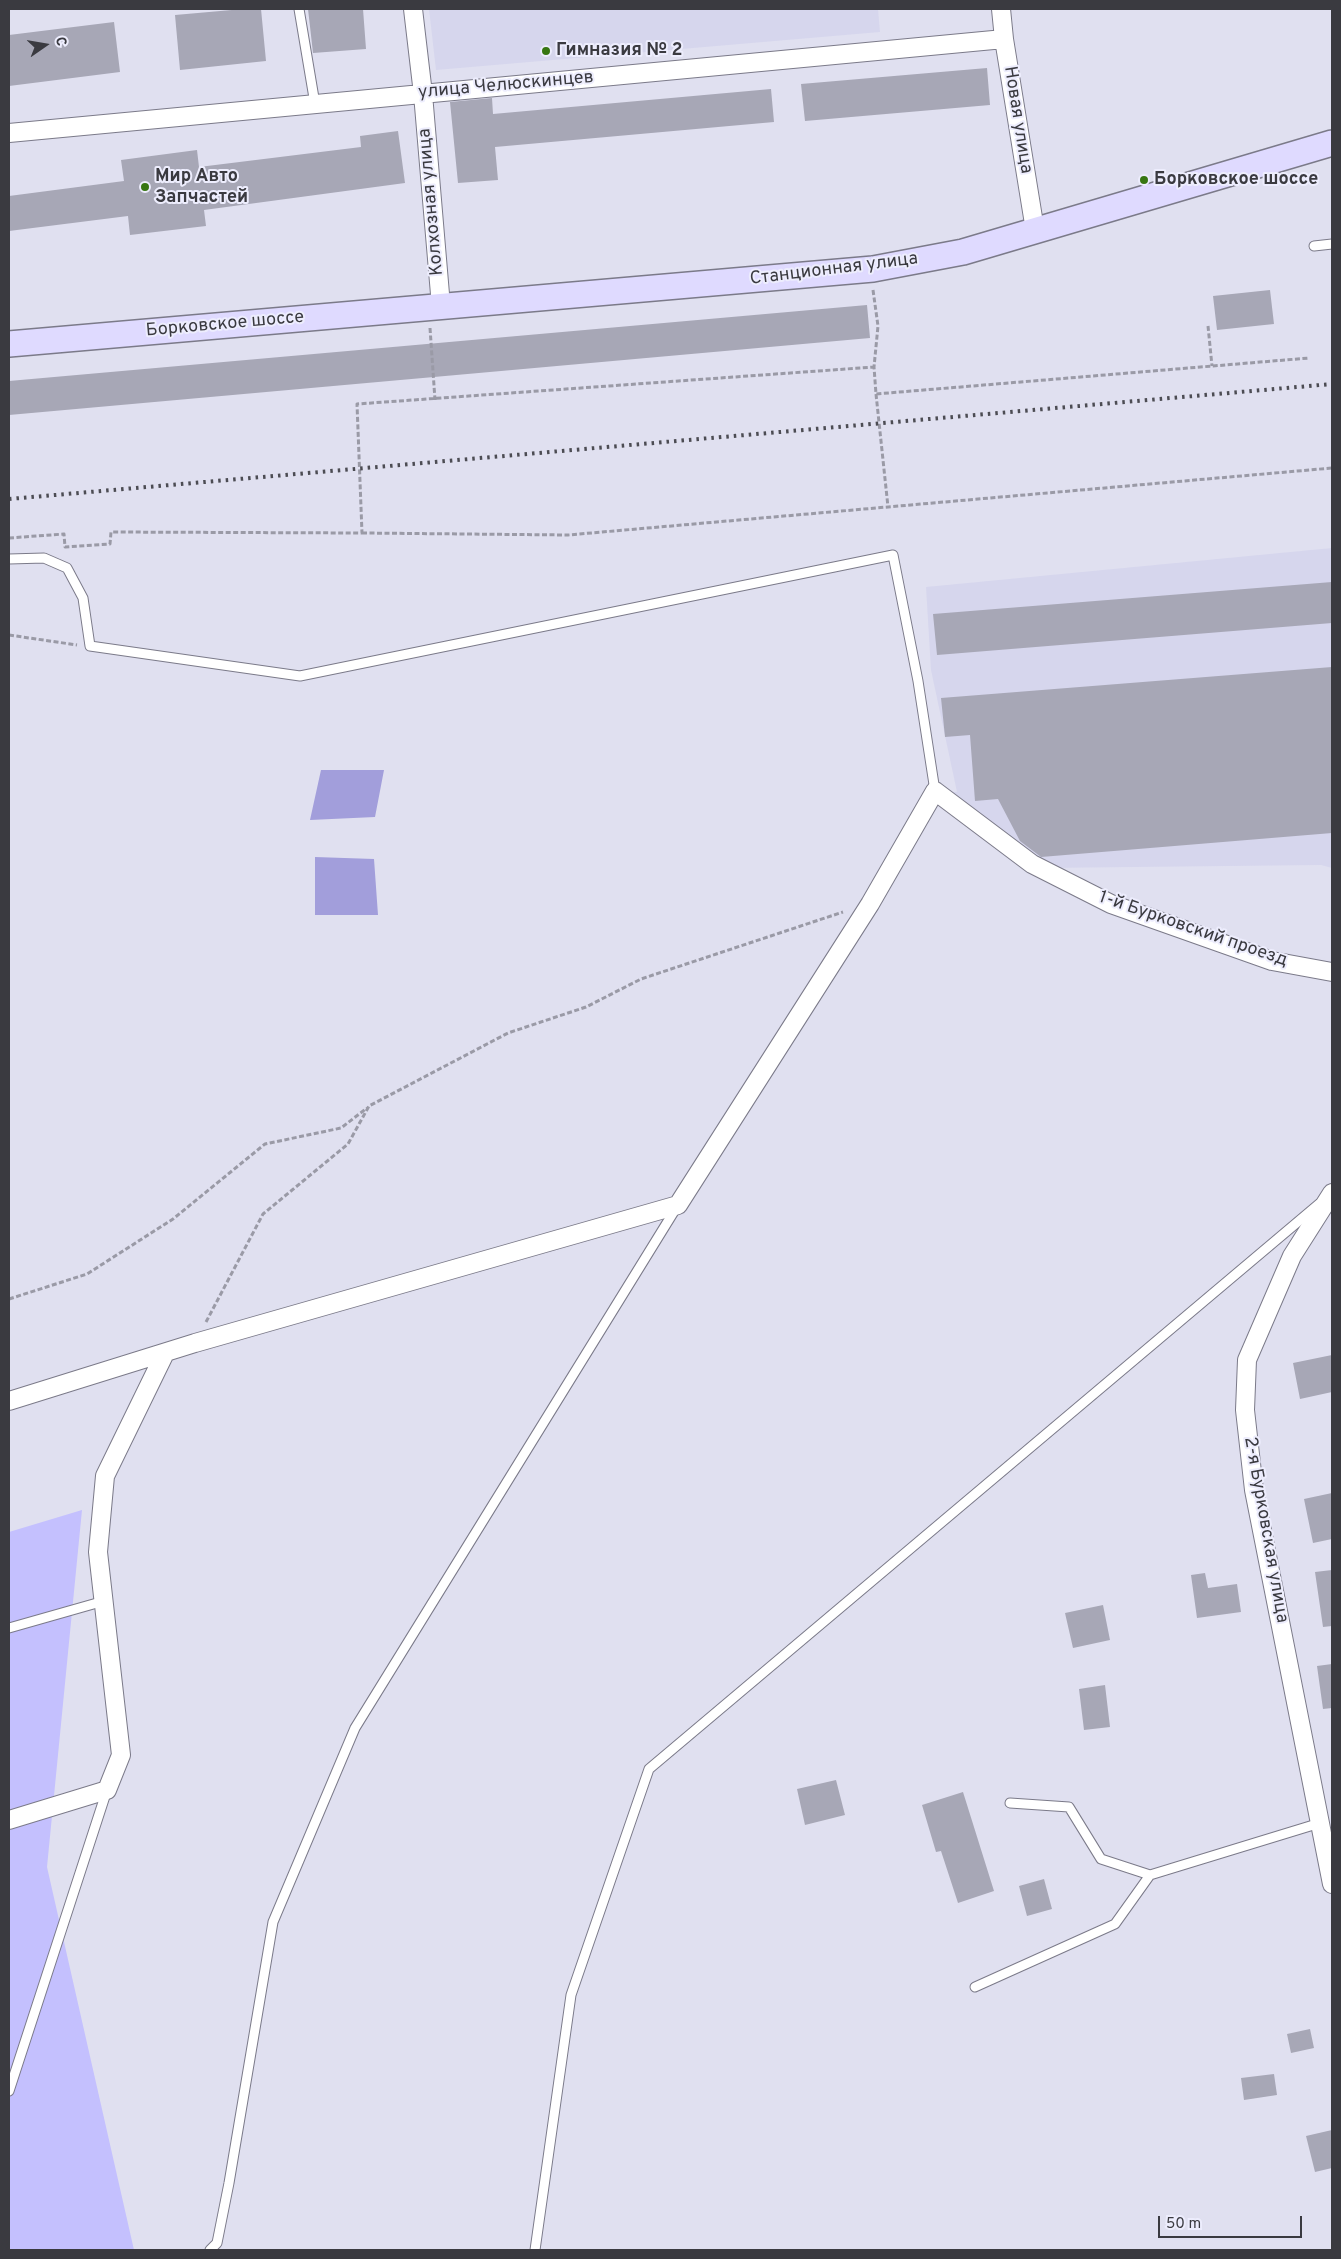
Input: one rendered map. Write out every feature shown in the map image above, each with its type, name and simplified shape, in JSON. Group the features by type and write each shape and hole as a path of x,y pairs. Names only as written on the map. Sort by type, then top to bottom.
{"main road":[{"name":"Станционная улица","path":"435,307 871,270 963,252 1332,143"},
{"name":"Борковское шоссе","path":"9,344 435,307"}],"street":[{"name":"Колхозная улица","path":"413,9 423,94 435,307"},
{"name":"Новая улица","path":"1001,9 1004,39 1036,230"},
{"name":"улица Челюскинцев","path":"9,133 1004,39"},
{"path":"9,1401 195,1344 678,1205 870,904 934,792"},
{"name":"1-й Бурковский проезд","path":"934,792 1032,864 1111,904 1272,961 1332,972"},
{"name":"2-я Бурковская улица","path":"1332,1193 1292,1256 1247,1360 1245,1410 1254,1490 1332,1884"},
{"path":"9,1820 108,1790 121,1755 98,1552 105,1476 165,1353"}],"lane":[{"path":"299,9 315,104"},
{"path":"1314,246 1332,244"},
{"path":"9,559 44,558 67,568 83,598 90,646 300,676 893,555 918,680 934,792"},
{"path":"535,2250 571,1996 649,1770 1332,1193"},
{"path":"210,2250 217,2246 273,1922 355,1728 678,1205"},
{"path":"9,1628 104,1601"},
{"path":"9,2091 108,1790"},
{"path":"1010,1803 1069,1807 1102,1859 1150,1875 1320,1823"},
{"path":"975,1987 1114,1924 1150,1875"}],"path":[{"path":"871,270 878,326 874,367 888,507"},
{"path":"435,307 435,400"},
{"path":"1208,326 1212,366"},
{"path":"876,394 1310,358"},
{"path":"362,533 357,404 435,400 874,367"},
{"path":"9,538 64,534 65,547 110,544 111,532 568,535 1332,468"},
{"path":"9,635 90,646"},
{"path":"9,1298 87,1274 173,1219 265,1144 341,1128 369,1106 508,1033 586,1007 641,979 870,904"},
{"path":"195,1344 263,1214 348,1144 369,1106"}],"shaded area":[{"name":"Гимназия № 2","path":"429,9 878,9 880,32 436,70"},
{"path":"1332,548 1332,868 1321,865 1041,868 935,791 957,792 931,670 926,587"},
{"path":"321,770 384,770 375,817 310,820"},
{"path":"315,857 374,859 378,915 315,915"},
{"path":"82,1510 47,1867 134,2250 9,2250 9,1532"}],"building":[{"path":"261,9 266,61 180,70 175,15"},
{"path":"308,9 363,9 366,49 313,53"},
{"path":"114,22 120,72 9,86 9,35"},
{"path":"987,68 990,105 805,121 801,84"},
{"path":"771,89 774,122 495,147 498,180 458,183 450,102 492,98 493,114"},
{"path":"398,131 405,183 204,210 206,226 130,235 128,216 9,231 9,196 124,181 121,160 197,150 199,167 361,147 360,136"},
{"path":"1270,290 1274,324 1217,330 1213,296"},
{"path":"867,305 870,338 9,415 9,381"},
{"path":"1332,582 1332,623 937,655 933,614"},
{"path":"1332,667 1332,833 1041,857 1020,841 998,799 975,801 970,735 945,737 941,698"},
{"path":"1332,1355 1332,1392 1300,1399 1293,1363"},
{"path":"1332,1493 1332,1539 1313,1543 1304,1499"},
{"path":"1332,1570 1332,1626 1323,1627 1315,1572"},
{"path":"1205,1573 1208,1588 1237,1584 1241,1612 1197,1618 1191,1575"},
{"path":"1103,1605 1110,1640 1073,1648 1065,1613"},
{"path":"1332,1664 1332,1708 1323,1709 1317,1666"},
{"path":"1105,1685 1110,1727 1084,1730 1079,1689"},
{"path":"836,1780 845,1815 805,1825 797,1789"},
{"path":"963,1792 994,1891 958,1903 941,1851 936,1852 922,1805"},
{"path":"1044,1879 1052,1909 1027,1916 1019,1886"},
{"path":"1310,2029 1314,2048 1291,2053 1287,2034"},
{"path":"1274,2074 1277,2095 1244,2100 1241,2078"},
{"path":"1332,2130 1332,2168 1315,2172 1306,2136"}],"railway":[{"path":"9,499 1332,384"}],"place":[{"name":"Гимназия № 2","path":"546,51"},
{"name":"Борковское шоссе","path":"1144,180"},
{"name":"Мир Авто Запчастей","path":"145,187"}]}
